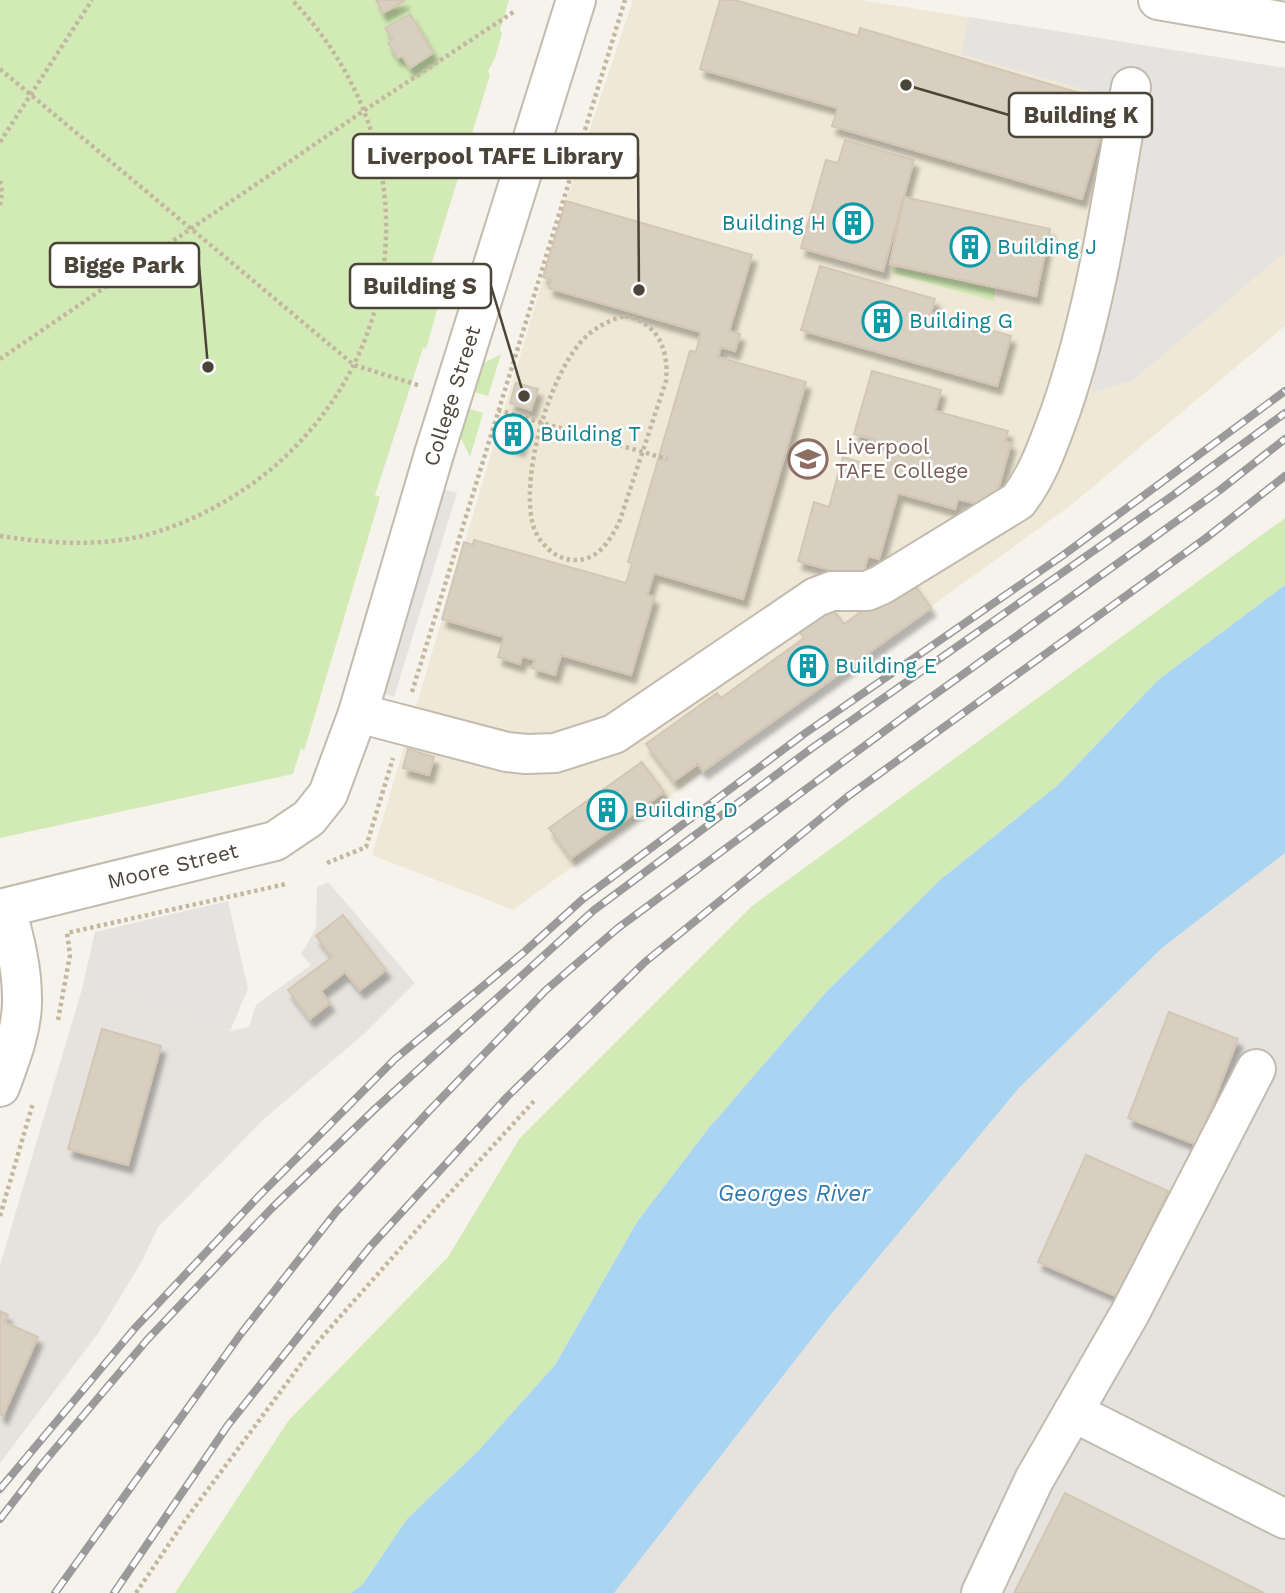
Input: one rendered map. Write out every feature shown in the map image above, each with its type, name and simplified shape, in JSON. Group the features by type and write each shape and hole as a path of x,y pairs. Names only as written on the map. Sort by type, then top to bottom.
{"street":[{"name":"College Street","path":"328,794 358,713 434,454 576,0"},
{"path":"1158,0 1285,22"},
{"path":"358,713 507,752 555,753 585,745 614,734 816,597 832,592 867,592 1018,501 1032,484 1046,452 1071,380 1093,301 1131,87"},
{"name":"Moore Street","path":"3,908 275,841 309,818 328,794"},
{"path":"3,908 19,962 22,1001 7,1078"},
{"path":"981,1593 1034,1480 1130,1313 1256,1069"},
{"path":"1073,1412 1285,1519"}],"path":[{"path":"0,142 92,0"},
{"path":"0,536 37,542 110,541 142,536 216,507 259,480 296,447 329,408 354,365 373,317 384,267 387,215 381,164 365,110 346,68 317,25 292,0"},
{"path":"327,863 366,847 625,0"},
{"path":"0,359 515,11"},
{"path":"0,69 354,365 421,386"},
{"path":"0,181 0,205"},
{"path":"625,316 638,318 648,324 664,349 668,366 666,381 643,452 619,523 610,540 596,554 584,558 570,560 547,550 538,538 532,521 533,462 542,422 568,360 582,341 598,327 612,319 625,316"},
{"path":"499,410 667,459"},
{"path":"58,1021 70,955 67,933 286,884"},
{"path":"0,1216 7,1078"},
{"path":"136,1593 186,1519 315,1345 535,1100"}],"shaded area":[{"name":"Liverpool TAFE College","path":"633,0 861,0 1285,68 1285,326 1071,505 513,910 372,855 566,201"},
{"path":"969,17 1285,68 1285,252 1133,380 1091,393 1138,105 961,54"},
{"path":"440,488 457,493 394,697 376,692"},
{"path":"1285,853 1285,1593 614,1593 828,1318 1018,1089 1162,948"},
{"path":"328,882 415,983 365,1033 264,1119 158,1227 142,1261 99,1332 0,1463 0,1265 82,989 230,1031 249,1027 256,1005 311,965 301,954 316,929 317,887"},
{"path":"228,901 248,989 230,1031 82,989 95,932"}],"green space":[{"path":"0,0 509,0 495,58 488,71 490,75 429,272 421,290 441,296 426,349 423,348 375,495 380,497 376,511 304,751 301,748 293,774 0,838"},
{"path":"892,267 995,289 994,301 892,273"},
{"path":"501,354 488,396 470,391 477,367"},
{"path":"466,408 483,413 470,457 458,432"},
{"path":"1285,518 1285,585 1158,680 1058,785 940,880 827,991 708,1129 637,1222 555,1365 479,1450 407,1519 363,1584 351,1593 175,1593 289,1420 448,1257 520,1138 752,906"}],"water":[{"name":"Georges River","path":"1285,585 1285,853 1162,948 1018,1089 828,1318 614,1593 351,1593 363,1584 407,1519 479,1450 555,1365 637,1222 708,1129 827,991 940,880 1058,785 1158,680"}],"building":[{"path":"376,0 403,0 404,1 383,13"},
{"path":"720,0 735,0 858,36 860,28 1110,102 1082,199 832,126 838,108 700,69"},
{"path":"410,14 433,53 410,68 402,56 398,58 388,43 393,40 385,28"},
{"name":"Building H","path":"845,140 914,160 883,271 801,248 826,160 838,163"},
{"name":"Building J","path":"904,197 1050,229 1036,296 890,264"},
{"path":"566,201 752,255 729,331 740,334 735,351 721,347 718,357 806,382 743,599 654,573 647,595 654,597 631,675 561,655 555,675 532,668 535,660 522,656 520,664 498,657 504,637 442,619 464,542 473,545 474,540 626,583 632,564 628,562 690,351 696,352 701,332 549,288 551,280 543,277"},
{"name":"Building G","path":"820,266 935,299 931,313 1011,336 997,386 801,330"},
{"path":"872,371 941,390 935,411 1008,431 1005,441 1011,443 993,508 958,499 955,509 898,493 879,559 868,556 862,579 798,561 814,502 829,507 843,457 883,469 890,444 854,434"},
{"path":"516,383 538,389 531,410 510,403"},
{"name":"Building T","path":"505,421 527,427 520,448 499,441"},
{"name":"Building E","path":"909,577 931,608 703,771 698,764 674,781 646,744 717,693 721,698 804,638 799,631 832,608 844,624"},
{"path":"408,749 434,757 429,775 403,768"},
{"name":"Building D","path":"642,762 664,792 571,858 549,828"},
{"path":"343,915 386,970 360,990 345,972 321,991 330,1003 310,1019 288,990 332,957 316,936"},
{"path":"1169,1012 1238,1039 1197,1145 1128,1118"},
{"path":"102,1029 161,1046 128,1165 68,1149"},
{"path":"1086,1155 1168,1191 1120,1298 1038,1262"},
{"path":"0,1311 8,1315 4,1322 38,1337 3,1416 0,1414"},
{"path":"1065,1493 1264,1593 1014,1593"}],"railway":[{"path":"0,1489 135,1328 258,1197 395,1059 523,953 584,898 804,734 1062,556 1285,391"},
{"path":"0,1519 44,1462 147,1340 272,1208 376,1108 594,910 812,748 1172,496 1285,413"},
{"path":"55,1593 240,1335 336,1212 546,990 618,928 909,713 1220,490 1285,439"},
{"path":"114,1593 228,1425 369,1248 507,1097 645,962 847,797 1206,538 1285,476"}],"place":[{"name":"Building K","path":"906,85"},
{"name":"Building H","path":"853,223"},
{"name":"Building J","path":"970,247"},
{"name":"Liverpool TAFE Library","path":"639,290"},
{"name":"Building G","path":"882,321"},
{"name":"Bigge Park","path":"208,367"},
{"name":"Building S","path":"524,396"},
{"name":"Building T","path":"513,434"},
{"name":"Liverpool TAFE College","path":"808,459"},
{"name":"Building E","path":"808,666"},
{"name":"Building D","path":"607,810"}]}
